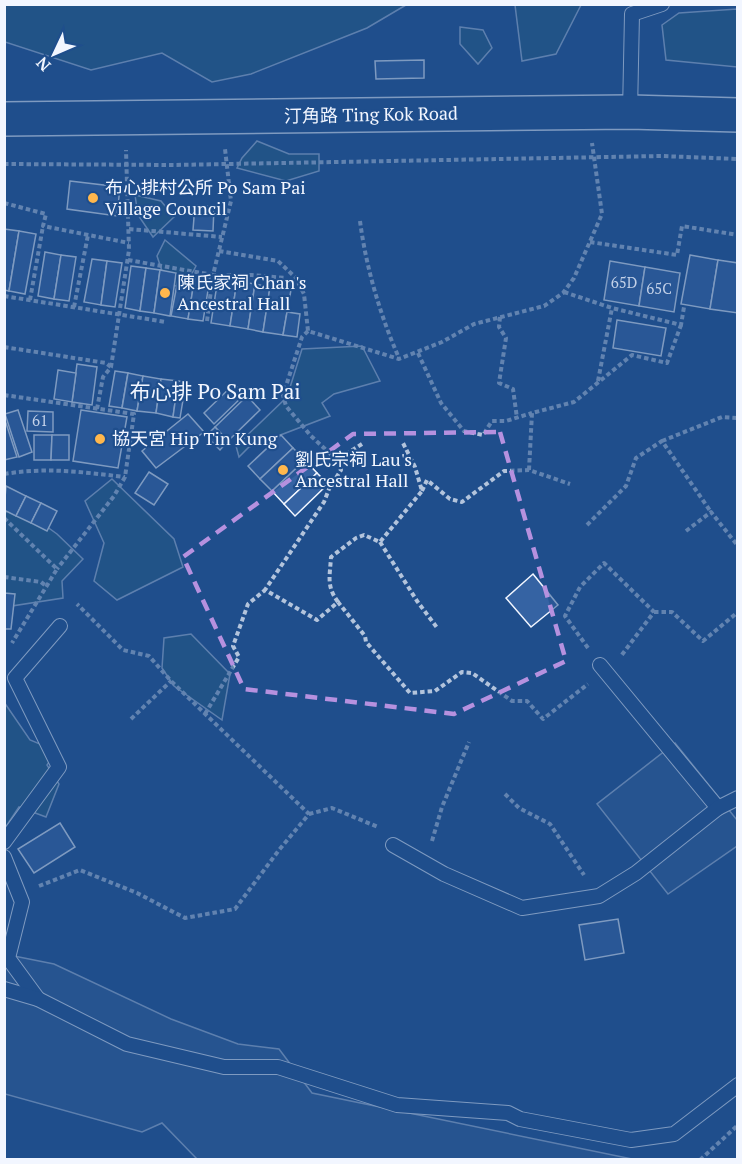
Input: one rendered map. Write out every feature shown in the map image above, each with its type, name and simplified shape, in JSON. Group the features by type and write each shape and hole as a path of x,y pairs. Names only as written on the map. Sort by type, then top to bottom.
{"main road":[{"name":"汀角路 Ting Kok Road","path":"4,119 630,112 738,115"}],"lane":[{"path":"630,112 632,14 662,4"},
{"path":"4,842 60,767 15,678 60,626"},
{"path":"602,668 718,808"},
{"path":"399,844 444,874 522,908 598,896 636,873 718,808 738,798"},
{"path":"4,857 22,902 8,958 38,999"},
{"path":"4,989 38,999 127,1044 224,1067 279,1067 397,1105 508,1113 520,1119 631,1140 674,1134 738,1085"}],"path":[{"path":"308,331 399,359 442,342 474,324 544,306 564,292 574,278 602,214 591,142"},
{"path":"207,321 213,275 231,201 225,149"},
{"path":"98,409 104,377 111,367 128,260 126,150"},
{"path":"4,164 227,164 594,156 738,159"},
{"path":"4,204 46,214 30,300"},
{"path":"360,220 364,250 388,333 399,359"},
{"path":"44,226 129,243"},
{"path":"590,242 677,255 682,226 738,235"},
{"path":"129,229 222,237"},
{"path":"74,307 88,234"},
{"path":"219,251 278,261 296,278 304,294 308,331"},
{"path":"128,260 213,275 286,278"},
{"path":"564,292 612,308 681,325"},
{"path":"4,296 166,322"},
{"path":"418,353 441,403 464,431 483,435 492,421 506,422 573,402 632,355 667,363 681,325 684,307"},
{"path":"598,382 612,308"},
{"path":"500,317 499,327 506,338 499,383 513,389 517,418"},
{"path":"205,714 239,657 233,646 248,604 265,590 324,502 341,470 337,460 311,436 286,406 283,395 302,337 308,331"},
{"path":"4,347 106,363 111,367"},
{"path":"4,395 134,414 125,477 114,496 57,569 7,652"},
{"path":"529,470 532,413"},
{"path":"586,525 626,486 636,458 662,441 722,417 738,418"},
{"path":"402,441 415,467 422,491"},
{"path":"662,441 711,512 738,546"},
{"path":"337,460 362,444"},
{"path":"4,474 56,469 125,477"},
{"path":"380,542 422,491 428,480 450,499 462,502 504,471 529,470 570,484"},
{"path":"686,531 711,512"},
{"path":"4,518 57,569"},
{"path":"438,628 417,601 380,542 364,535 356,538 331,557 330,591 365,636 366,642 410,693 435,691 462,672 472,673 512,701 527,701 543,719 602,668 565,616 580,587 604,563 654,612 672,612 703,641 738,612"},
{"path":"4,577 41,582 46,586"},
{"path":"265,590 317,620 338,602"},
{"path":"78,604 123,650 149,656 171,681 309,814"},
{"path":"627,665 620,655 654,612"},
{"path":"131,718 171,681"},
{"path":"19,894 80,870 137,893 185,918 235,909 309,814 332,808 399,844 429,848 442,807 469,742"},
{"path":"505,794 519,808 550,825 598,896"},
{"path":"700,1160 738,1125"}],"highlighted area":[{"path":"500,432 566,661 454,714 244,689 183,557 353,434"}],"shaded area":[{"path":"5,4 406,5 367,28 251,74 212,82 162,53 91,70 5,42"},
{"path":"515,4 581,5 556,54 522,61"},
{"path":"737,9 737,67 666,60 662,25 679,13"},
{"path":"460,27 483,30 492,48 478,64 460,44"},
{"path":"257,141 289,154 319,154 319,171 286,181 237,168 242,158"},
{"path":"135,195 161,201 174,217 153,237 138,215"},
{"path":"165,240 196,266 183,290 165,280 157,256"},
{"path":"362,346 380,381 334,394 322,403 330,416 249,447 239,457 236,446 287,397 302,349"},
{"path":"112,479 174,539 183,567 117,600 94,581 104,543 85,501"},
{"path":"11,501 57,534 83,559 62,581 63,598 5,607 5,514"},
{"path":"191,634 230,674 222,720 174,686 162,668 164,638"},
{"path":"4,702 30,740 57,751 47,765 59,784 46,817 19,807 5,828"},
{"path":"675,743 737,820 737,846 668,894 597,804"},
{"path":"4,954 54,964 171,1019 238,1044 279,1049 312,1093 632,1159 197,1159 162,1123 142,1132 5,1094"}],"building":[{"path":"424,60 424,78 376,79 375,61"},
{"name":"布心排村公所 Po Sam Pai Village Council","path":"70,181 120,187 117,216 67,209"},
{"path":"195,205 214,207 213,231 193,230"},
{"path":"4,229 19,231 9,291 4,290"},
{"path":"19,231 36,234 25,294 9,291"},
{"path":"45,252 61,255 54,299 38,296"},
{"path":"61,255 76,257 69,301 54,299"},
{"path":"690,255 718,260 710,309 681,304"},
{"path":"92,259 107,261 101,305 84,302"},
{"path":"718,260 738,263 738,313 710,309"},
{"path":"107,261 122,263 115,307 101,305"},
{"path":"610,261 645,267 639,306 604,300"},
{"path":"131,266 146,268 140,311 125,308"},
{"path":"645,267 680,273 674,312 639,306"},
{"path":"146,268 160,270 154,313 140,311"},
{"name":"陳氏家祠 Chan's Ancestral Hall","path":"160,270 176,273 170,316 154,313"},
{"path":"179,274 195,276 188,319 171,316"},
{"path":"195,276 210,278 203,321 188,319"},
{"path":"218,278 237,281 230,326 211,323"},
{"path":"237,281 255,284 248,329 230,326"},
{"path":"255,284 270,287 263,332 248,329"},
{"path":"270,287 291,290 283,335 263,332"},
{"path":"287,312 300,314 297,337 283,335"},
{"path":"617,320 666,328 661,356 613,348"},
{"path":"77,364 97,367 92,405 72,402"},
{"path":"58,370 76,373 72,402 54,399"},
{"path":"115,371 128,373 122,408 109,406"},
{"path":"128,373 143,376 137,411 122,408"},
{"path":"143,376 161,379 156,413 137,411"},
{"path":"161,379 178,381 173,417 156,413"},
{"path":"178,381 186,382 180,418 173,417"},
{"path":"234,384 245,394 214,424 204,413"},
{"path":"247,396 260,410 228,441 215,427"},
{"path":"18,410 32,452 19,457 5,414"},
{"name":"協天宮 Hip Tin Kung","path":"81,410 127,417 118,468 73,461"},
{"path":"28,411 53,412 53,432 27,431"},
{"path":"188,414 204,432 156,468 142,451"},
{"path":"4,417 17,457 4,460"},
{"path":"215,427 228,441 220,450 206,436"},
{"path":"34,435 52,435 51,460 34,460"},
{"path":"52,435 69,435 69,460 51,460"},
{"path":"281,435 293,448 260,479 248,466"},
{"name":"劉氏宗祠 Lau's Ancestral Hall","path":"293,448 305,460 272,491 260,479"},
{"path":"305,460 317,473 284,504 272,491"},
{"path":"149,472 168,484 154,505 135,493"},
{"path":"317,473 328,484 295,516 284,504"},
{"path":"6,486 26,496 16,516 4,510"},
{"path":"26,496 41,503 31,523 16,516"},
{"path":"41,503 57,511 47,531 31,523"},
{"path":"533,574 558,605 531,627 506,598"},
{"path":"4,593 15,594 11,629 4,629"},
{"path":"60,823 75,847 34,873 18,849"},
{"path":"618,919 624,953 585,960 579,925"}],"place":[{"name":"布心排村公所 Po Sam Pai Village Council","path":"93,198"},
{"name":"陳氏家祠 Chan's Ancestral Hall","path":"165,293"},
{"name":"協天宮 Hip Tin Kung","path":"100,439"},
{"name":"劉氏宗祠 Lau's Ancestral Hall","path":"283,470"}],"district":[{"name":"布心排 Po Sam Pai","path":"215,392"}]}
